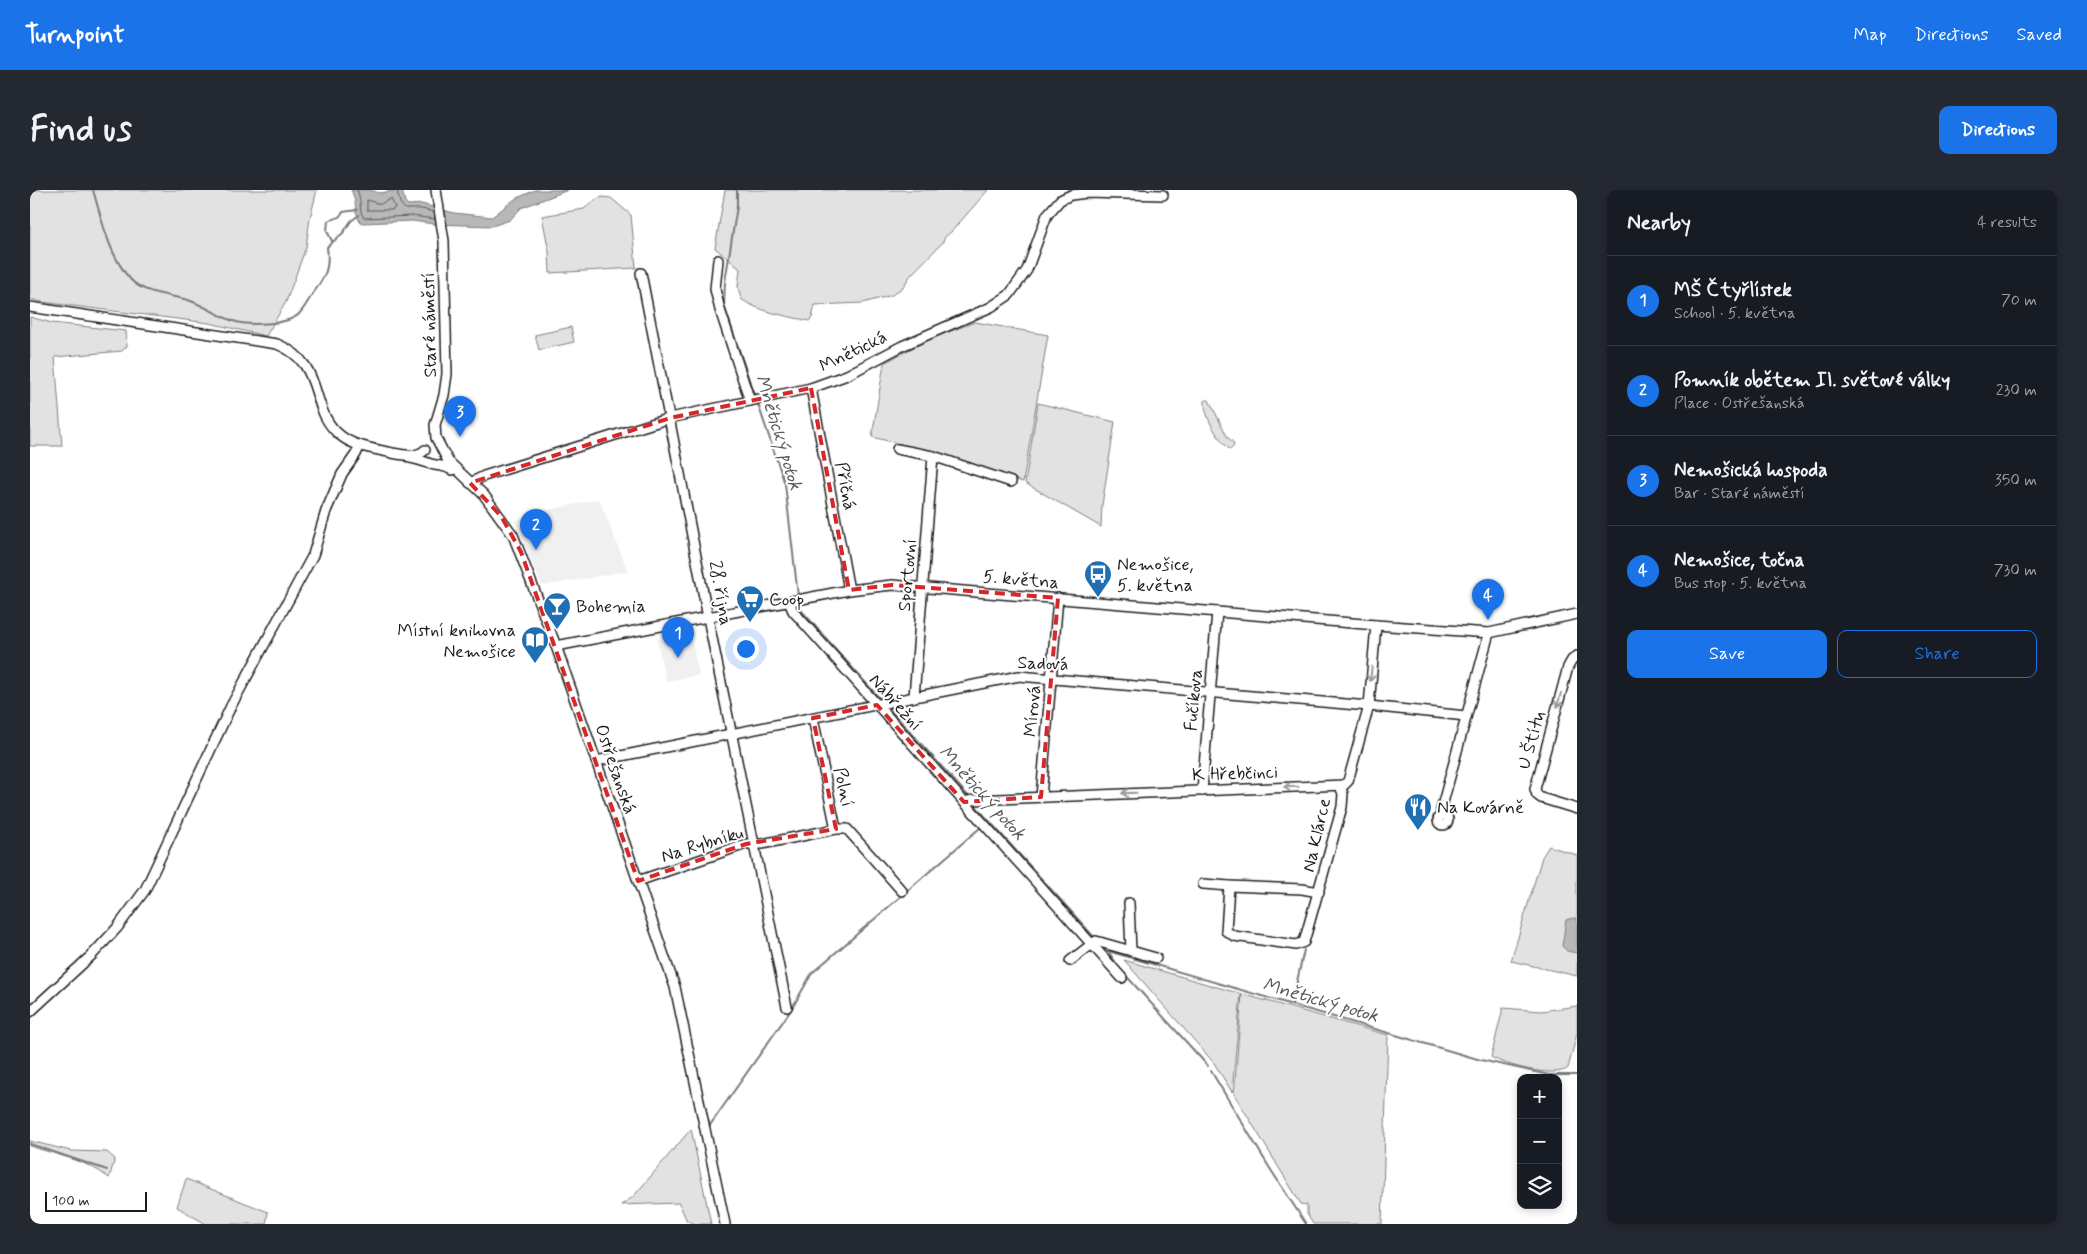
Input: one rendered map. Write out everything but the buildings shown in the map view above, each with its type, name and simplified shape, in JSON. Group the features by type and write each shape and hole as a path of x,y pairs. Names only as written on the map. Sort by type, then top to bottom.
{"street":[{"name":"Staré náměstí","path":"436,190 443,235 447,374 446,388 435,425 435,435 448,461 467,480"},
{"name":"Mnětická","path":"467,480 670,418 811,388 848,375 902,346 976,314 1009,295 1022,279 1032,259 1047,215 1056,204 1065,198 1087,193 1163,195"},
{"path":"718,260 715,289 750,401"},
{"name":"28. října","path":"641,273 788,1007"},
{"path":"30,307 277,344 295,353 309,371 330,424 342,436 360,445 432,464 445,465 467,480"},
{"name":"Příčná","path":"811,388 849,590"},
{"name":"Staré náměstí","path":"426,449 429,443 430,430 438,414"},
{"path":"30,1012 105,942 127,916 145,890 235,697 313,555 326,512 342,474 360,445"},
{"path":"398,454 415,455 432,445 442,449 443,460 432,464"},
{"path":"426,449 425,457 432,464"},
{"path":"897,449 942,457 980,473 1011,482"},
{"name":"Sportovní","path":"914,697 933,456"},
{"name":"Ostřešanská","path":"467,480 492,505 513,535 556,646 675,987 725,1224"},
{"name":"5. května","path":"556,646 849,590 887,585 1488,633 1577,614"},
{"name":"Mírová","path":"1041,797 1058,598"},
{"name":"Nábřežní","path":"790,602 793,611 882,704 968,801 984,824 1122,978"},
{"name":"Fučíkova","path":"1202,791 1217,612"},
{"path":"1340,786 1348,781 1369,706 1376,625"},
{"path":"1439,822 1488,633"},
{"name":"U Štítu","path":"1577,656 1568,667 1535,789 1537,795 1541,798 1577,809"},
{"name":"Sadová","path":"596,761 1019,676 1466,716"},
{"name":"Polní","path":"813,718 836,829 847,829 902,891"},
{"name":"K Hřebčinci","path":"968,801 1340,786"},
{"name":"Na Klárce","path":"1230,886 1226,926 1229,934 1296,945 1302,944 1306,939 1342,807 1343,794 1340,786"},
{"name":"Na Rybníku","path":"638,881 746,844 762,844 836,829"},
{"name":"Na Klárce","path":"1204,884 1302,889 1319,892"},
{"path":"1129,903 1131,951"},
{"path":"1070,961 1096,941 1156,958"}],"highlighted area":[{"path":"811,388 849,590 892,585 1058,598 1041,797 964,802 877,705 813,718 836,829 746,844 638,881 521,552 501,516 470,483 670,418"}],"shaded area":[{"path":"30,190 317,190 310,218 306,247 286,302 266,336 209,323 30,299"},
{"path":"725,190 988,190 945,237 942,243 910,276 903,287 892,295 863,303 815,305 812,318 809,321 765,310 741,299 738,287 740,269 715,248"},
{"path":"602,197 611,198 631,215 636,268 550,273 549,252 542,216 584,209"},
{"path":"30,317 52,323 126,331 127,346 122,351 55,357 62,446 30,446"},
{"path":"975,322 1048,335 1023,482 987,472 937,453 872,437 884,363 927,340"},
{"path":"571,327 574,342 539,350 535,335"},
{"path":"1205,400 1209,400 1228,438 1233,442 1234,446 1230,450 1221,440 1209,420 1206,413"},
{"path":"1038,403 1115,422 1102,505 1101,527 1025,483"},
{"path":"599,499 628,571 542,586 514,521 539,512"},
{"path":"689,628 699,675 666,681 657,640 661,639 660,633"},
{"path":"1549,846 1577,855 1577,976 1511,961 1542,857"},
{"path":"1124,960 1241,994 1232,1092 1214,1063"},
{"path":"1242,994 1388,1035 1382,1224 1313,1224 1307,1214 1307,1205 1301,1204 1234,1094"},
{"path":"1577,1006 1577,1034 1568,1068 1553,1072 1530,1070 1507,1064 1491,1057 1503,1008 1541,1011"},
{"path":"691,1129 711,1224 696,1224 687,1221 679,1203 621,1205 633,1197"},
{"path":"30,1141 71,1151 107,1152 115,1159 109,1178 81,1162 30,1146"},
{"path":"186,1179 268,1212 266,1224 206,1224 177,1207"}],"water":[{"path":"351,190 371,190 379,193 402,190 405,202 408,205 422,204 454,213 492,217 515,199 535,190 568,190 521,208 510,220 492,226 434,224 412,221 363,223 358,218"},
{"path":"1577,919 1577,953 1567,951 1562,946 1566,920"}],"waterway":[{"path":"93,190 112,249 123,270 136,285 150,291 188,300 227,319 248,324 267,324 294,318 299,314 326,272 328,262 327,247 359,215"},
{"name":"Mnětický potok","path":"737,190 737,206 725,282 724,305 755,397"},
{"path":"332,241 327,231 328,221 339,217 343,212 357,210"},
{"name":"Mnětický potok","path":"758,404 785,484 798,596"},
{"name":"Mnětický potok","path":"798,603 801,610 881,700"},
{"name":"Mnětický potok","path":"886,705 970,798"},
{"name":"Mnětický potok","path":"974,804 1095,938"},
{"path":"708,1128 791,1010 812,973 981,827"},
{"name":"Mnětický potok","path":"1104,947 1108,951 1481,1060 1549,1075 1577,1075"},
{"path":"1292,1004 1304,950"},
{"path":"1108,951 1120,969 1208,1066"},
{"path":"1211,1071 1306,1224"},
{"path":"30,1144 107,1170"}],"place":[{"name":"Nemošická hospoda","path":"460,437"},
{"name":"Pomník obětem II. světové války","path":"536,550"},
{"name":"Nemošice, 5. května","path":"1098,598"},
{"name":"Nemošice, točna","path":"1488,620"},
{"name":"Coop","path":"750,623"},
{"name":"Bohemia","path":"557,630"},
{"name":"MŠ Čtyřlístek","path":"678,658"},
{"name":"Místní knihovna Nemošice","path":"535,664"},
{"name":"Na Kovárně","path":"1418,831"}]}
